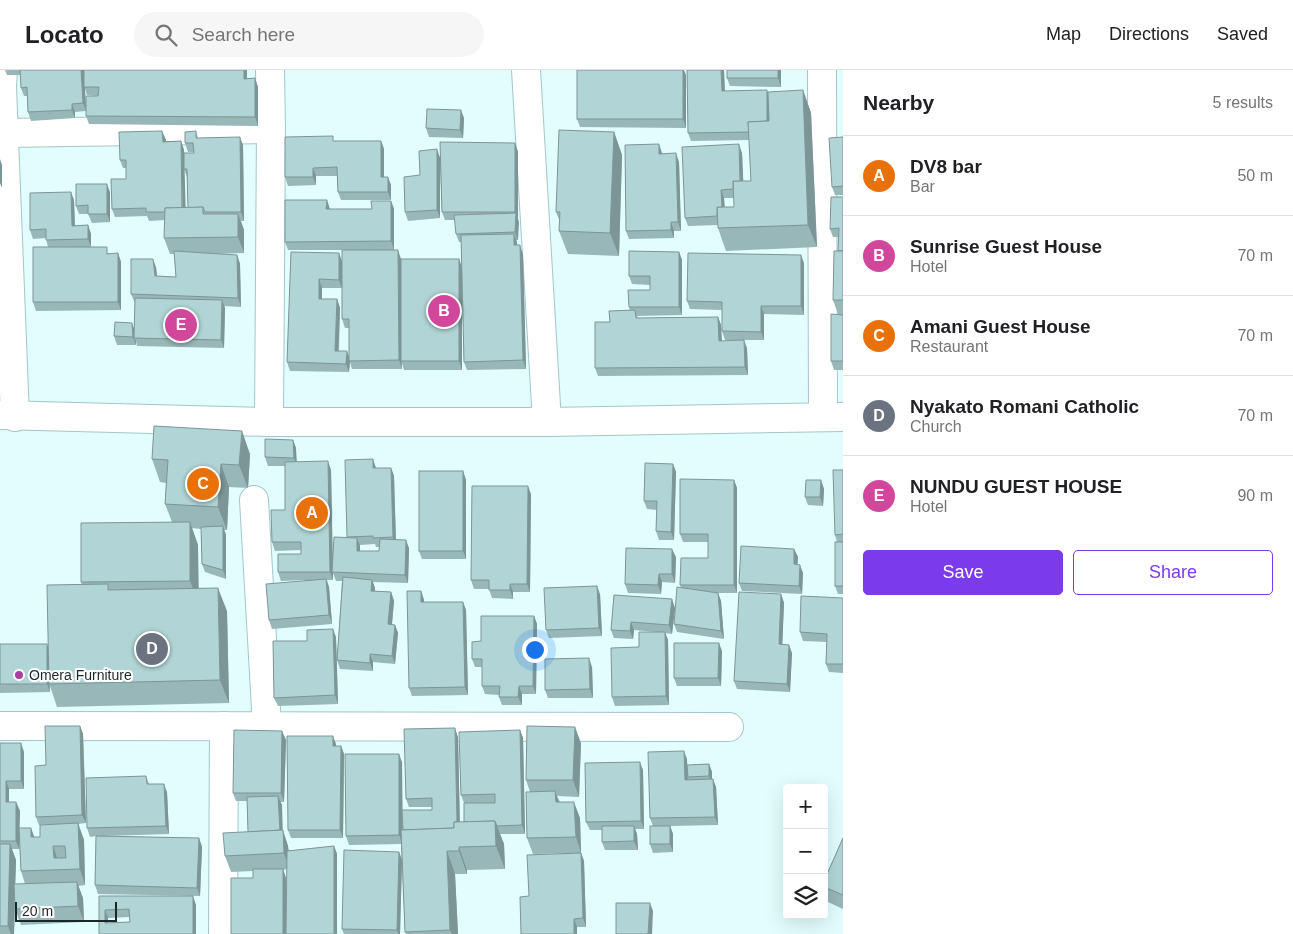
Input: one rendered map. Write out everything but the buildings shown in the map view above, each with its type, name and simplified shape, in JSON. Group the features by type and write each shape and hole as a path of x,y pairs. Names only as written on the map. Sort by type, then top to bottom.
{"street":[{"path":"3,70 7,416 269,422 547,422 833,417 833,132 822,70"},
{"path":"269,422 272,129 270,70"},
{"path":"526,70 547,422"},
{"path":"4,133 272,129"},
{"path":"254,500 266,726"},
{"path":"0,726 729,727"},
{"path":"223,934 224,726"}],"place":[{"name":"Sunrise Guest House","path":"444,311"},
{"name":"NUNDU GUEST HOUSE","path":"181,325"},
{"name":"Amani Guest House","path":"203,484"},
{"name":"DV8 bar","path":"312,513"},
{"name":"Nyakato Romani Catholic","path":"152,649"},
{"name":"Omera Furniture","path":"19,675"}]}
